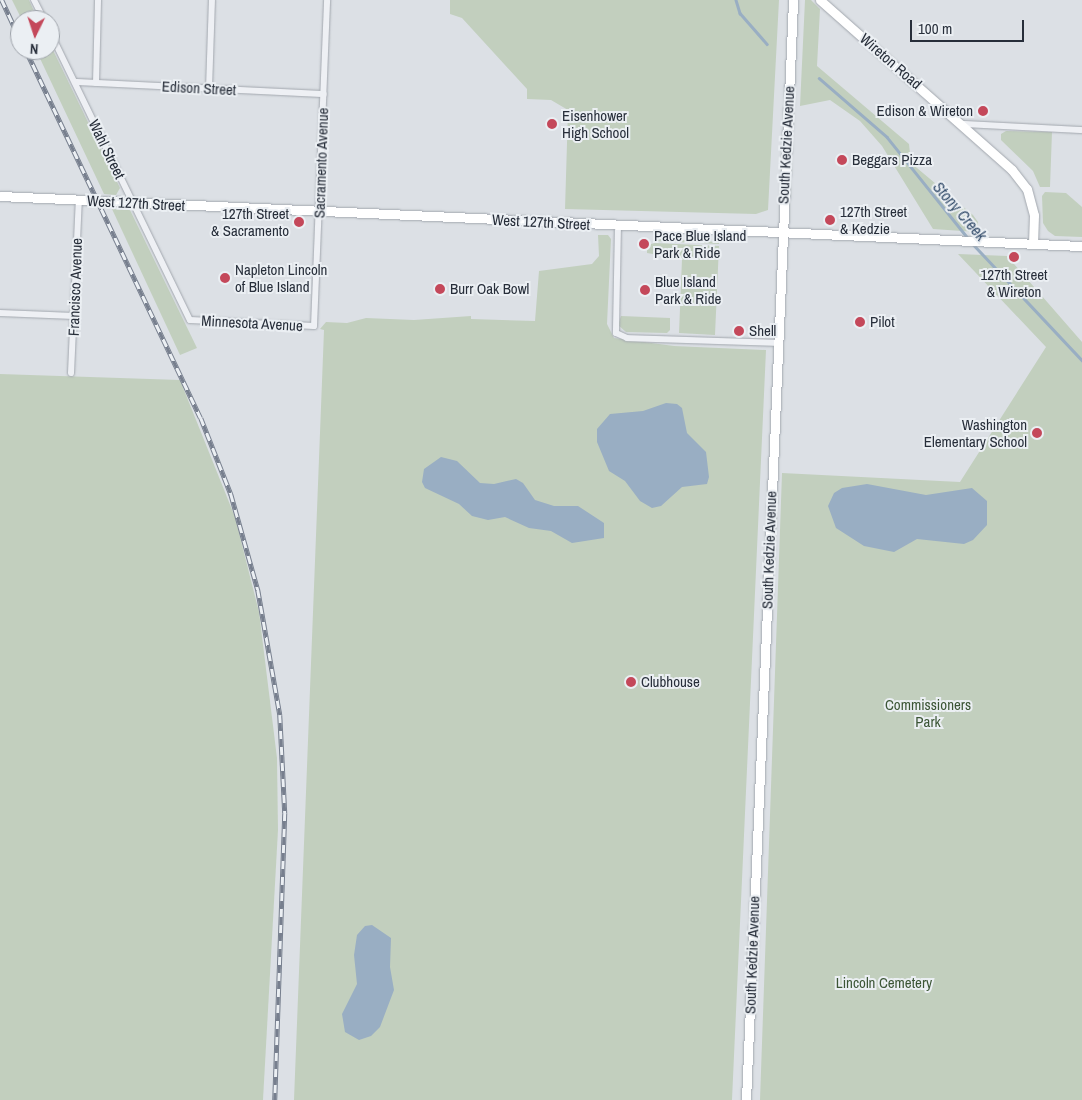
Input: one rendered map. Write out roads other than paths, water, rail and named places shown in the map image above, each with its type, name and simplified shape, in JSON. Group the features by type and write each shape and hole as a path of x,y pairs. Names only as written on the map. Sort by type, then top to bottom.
{"main road":[{"name":"South Kedzie Avenue","path":"746,1100 793,0"},
{"name":"Wireton Road","path":"820,0 963,124 1012,170 1027,189 1034,215 1034,244"},
{"name":"West 127th Street","path":"0,196 1082,246"}],"street":[{"path":"96,83 98,0"},
{"path":"209,89 212,0"},
{"name":"Sacramento Avenue","path":"314,326 327,0"},
{"name":"Wahl Street","path":"60,52 190,320"},
{"name":"Edison Street","path":"75,82 324,94"},
{"path":"963,124 1082,130"},
{"name":"Francisco Avenue","path":"72,373 79,200"},
{"path":"618,225 616,333 627,338 778,343"},
{"path":"0,313 74,316"},
{"name":"Minnesota Avenue","path":"190,320 314,326"}],"water":[{"path":"666,403 677,404 682,408 687,433 706,452 709,477 707,484 682,487 661,506 652,508 640,501 625,481 609,471 597,442 597,429 610,414 643,411"},
{"path":"441,457 457,461 480,483 494,484 516,479 523,483 535,500 554,506 578,506 604,523 604,538 572,543 551,531 529,528 505,517 488,520 472,516 459,504 425,488 422,482 424,469"},
{"path":"867,484 926,495 972,488 987,501 987,525 973,540 964,544 917,539 894,552 864,546 836,528 828,506 834,493 842,488"},
{"path":"372,925 391,938 390,967 394,990 380,1027 371,1036 359,1040 345,1032 342,1014 357,984 354,955 357,935 365,926"}],"waterway":[{"name":"Stony Creek","path":"736,0 740,13 767,44"},
{"name":"Stony Creek","path":"819,78 887,137 967,237"},
{"name":"Stony Creek","path":"972,243 1082,360"}],"railway":[{"path":"2,0 10,17"},
{"path":"31,60 201,418 231,494 258,590 280,715 285,813 275,1100"}],"place":[{"name":"Edison & Wireton","path":"983,111"},
{"name":"Eisenhower High School","path":"552,124"},
{"name":"Beggars Pizza","path":"842,160"},
{"name":"127th Street & Kedzie","path":"830,220"},
{"name":"127th Street & Sacramento","path":"299,222"},
{"name":"Pace Blue Island Park & Ride","path":"644,244"},
{"name":"127th Street & Wireton","path":"1014,257"},
{"name":"Napleton Lincoln of Blue Island","path":"225,278"},
{"name":"Burr Oak Bowl","path":"440,289"},
{"name":"Blue Island Park & Ride","path":"645,290"},
{"name":"Pilot","path":"860,322"},
{"name":"Shell","path":"739,331"},
{"name":"Washington Elementary School","path":"1037,433"},
{"name":"Clubhouse","path":"631,682"}],"park label":[{"name":"Commissioners Park","path":"928,712"},
{"name":"Lincoln Cemetery","path":"884,983"}]}
